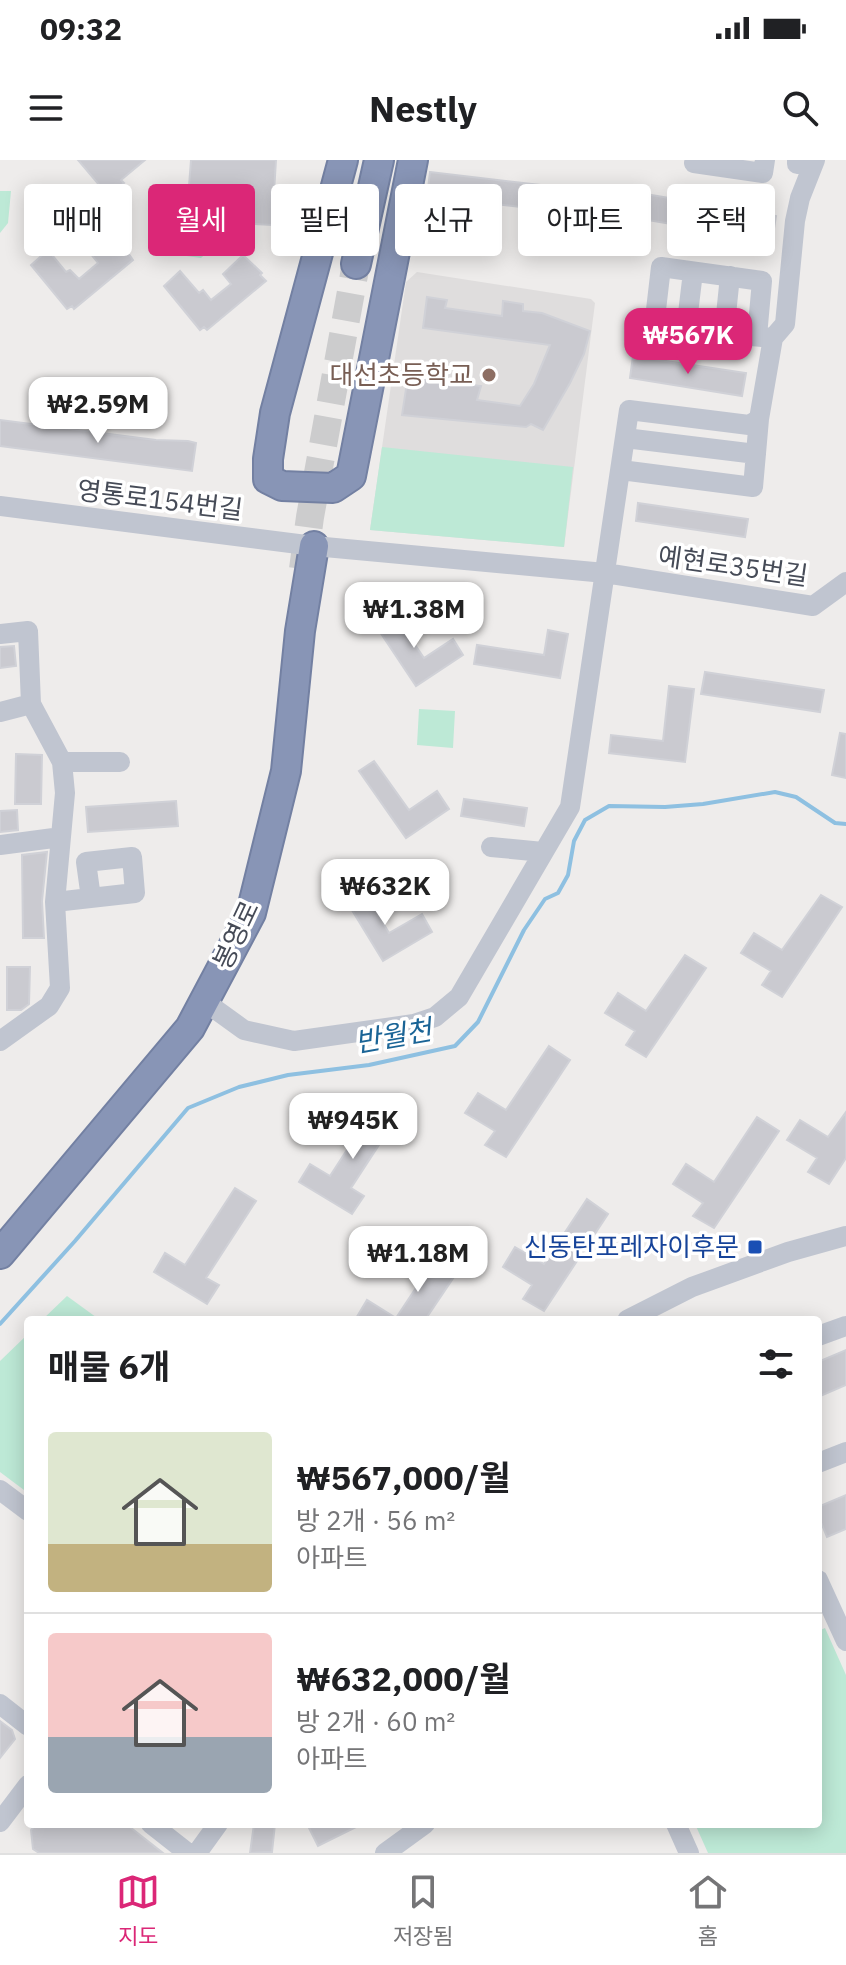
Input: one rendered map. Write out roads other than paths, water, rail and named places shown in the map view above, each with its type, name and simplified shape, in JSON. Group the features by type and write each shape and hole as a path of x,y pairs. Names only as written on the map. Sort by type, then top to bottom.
{"highway":[{"path":"343,160 275,413 268,479 282,486 333,488 351,476 413,160"},
{"path":"356,264 379,160"},
{"name":"봉영로","path":"0,1254 190,1028 251,913 282,785 300,631 314,546"}],"street":[{"path":"695,160 694,163 764,166"},
{"path":"621,470 753,487 765,337 762,281 661,267 654,327 765,337 785,324 803,161"},
{"path":"686,330 693,272"},
{"path":"724,334 730,276"},
{"path":"204,1001 244,1030 294,1041 414,1024 435,1017 459,997 570,807 629,410 749,425 759,419"},
{"path":"625,438 756,454"},
{"name":"영통로154번길","path":"0,506 314,546 605,573"},
{"name":"예현로35번길","path":"605,573 813,606 846,582"},
{"path":"0,634 28,631 31,704 62,762 65,793 55,902 60,988 49,1006 0,1041"},
{"path":"0,712 31,704"},
{"path":"62,762 120,762"},
{"path":"0,845 61,837"},
{"path":"491,847 543,852"},
{"path":"55,902 91,898"},
{"path":"635,1316 692,1287 788,1252 846,1236"},
{"path":"822,1335 846,1326"},
{"path":"822,1461 846,1452"},
{"path":"0,1490 24,1508"},
{"path":"822,1588 846,1641"},
{"path":"0,1704 24,1723"},
{"path":"0,1822 24,1790"},
{"path":"156,1828 188,1853"},
{"path":"197,1853 215,1828"},
{"path":"385,1853 419,1828"},
{"path":"678,1828 689,1853"}],"waterway":[{"name":"반월천","path":"0,1324 188,1108 239,1087 288,1075 369,1065 455,1046 478,1022 524,930 545,899 558,893 568,875 574,841 585,820 609,806 703,804 775,792 796,797 835,823 846,824"}],"tunnel":[{"path":"303,569 356,264"}],"place":[{"name":"대선초등학교","path":"489,375"},
{"name":"신동탄포레자이후문","path":"755,1247"}]}
